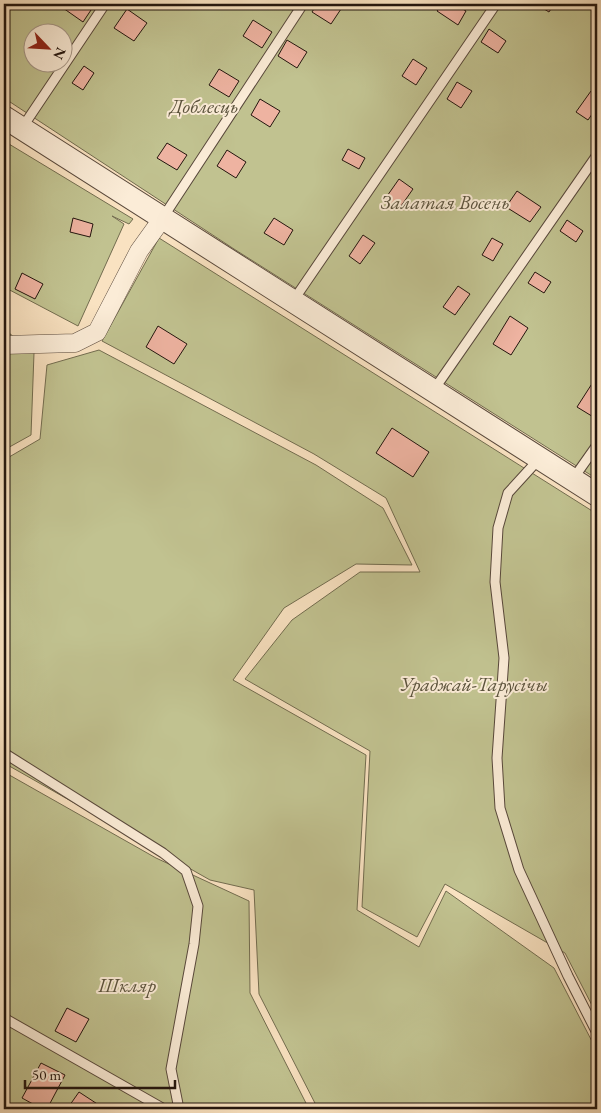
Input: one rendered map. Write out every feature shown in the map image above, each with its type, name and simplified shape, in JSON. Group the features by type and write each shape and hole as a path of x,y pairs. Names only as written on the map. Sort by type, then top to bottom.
{"street":[{"path":"13,122 162,219 597,495"},
{"path":"4,344 75,343 98,332 139,251 162,219"}],"lane":[{"path":"13,122 105,4"},
{"path":"162,219 303,4"},
{"path":"293,302 496,4"},
{"path":"433,391 597,155"},
{"path":"573,480 597,445"},
{"path":"539,458 508,493 498,528 495,582 504,658 497,758 500,808 519,870 568,976 597,1033"},
{"path":"4,753 163,853 186,871 198,906 194,944 171,1069 179,1109"},
{"path":"4,1018 164,1109"}],"green space":[{"name":"Залатая Восень","path":"4,4 597,4 597,479 234,249 4,98"},
{"path":"4,141 133,219 129,224 112,216 124,224 78,326 4,287"},
{"name":"Ураджай-Тарусічы","path":"159,238 597,514 597,1015 565,953 445,884 417,937 362,907 370,751 245,679 292,620 360,572 420,572 386,498 314,454 102,341"},
{"path":"4,329 34,353 31,435 4,450"},
{"path":"99,350 316,465 383,508 412,565 356,564 284,608 233,680 366,755 357,910 419,947 446,891 554,968 597,1051 597,1109 318,1109 259,994 254,890 210,880 4,763 4,460 40,439 47,365"},
{"name":"Шкляр","path":"4,772 156,858 249,901 250,993 309,1109 4,1109"}],"building":[{"path":"66,4 95,4 83,22 63,8"},
{"path":"317,4 332,4 341,9 331,24 312,12"},
{"path":"442,4 454,4 466,11 458,25 437,11"},
{"path":"536,4 554,4 549,12"},
{"path":"127,9 147,23 134,41 114,28"},
{"path":"253,20 272,32 262,48 243,36"},
{"path":"489,29 506,41 498,53 481,42"},
{"path":"287,40 307,52 297,68 278,56"},
{"path":"413,59 427,68 416,85 402,76"},
{"path":"84,66 94,73 83,90 72,83"},
{"path":"219,69 239,81 229,97 209,85"},
{"path":"457,82 472,91 461,108 447,99"},
{"path":"591,91 597,95 597,107 588,120 576,112"},
{"path":"260,99 280,111 270,127 251,115"},
{"path":"167,143 187,155 177,170 157,158"},
{"path":"348,149 365,158 359,169 342,160"},
{"path":"227,150 246,162 236,178 217,166"},
{"path":"399,179 413,189 399,209 385,199"},
{"path":"517,191 541,207 530,222 506,207"},
{"path":"73,218 93,224 90,237 70,232"},
{"path":"274,218 293,230 284,245 264,233"},
{"path":"567,220 583,231 576,242 560,231"},
{"path":"363,235 375,243 360,264 349,256"},
{"path":"492,238 503,244 493,261 482,255"},
{"path":"535,272 551,282 544,293 528,283"},
{"path":"22,273 43,284 35,299 15,289"},
{"path":"458,286 470,294 455,315 443,307"},
{"path":"510,316 528,328 511,355 493,344"},
{"path":"158,326 187,344 174,364 146,347"},
{"path":"595,379 597,381 595,418 577,407"},
{"path":"392,428 429,452 413,477 376,453"},
{"path":"67,1008 89,1019 76,1042 55,1031"},
{"path":"41,1063 65,1075 47,1109 42,1109 22,1098"},
{"path":"79,1092 105,1109 67,1109"}],"park label":[{"name":"Доблесць","path":"204,106"}]}
